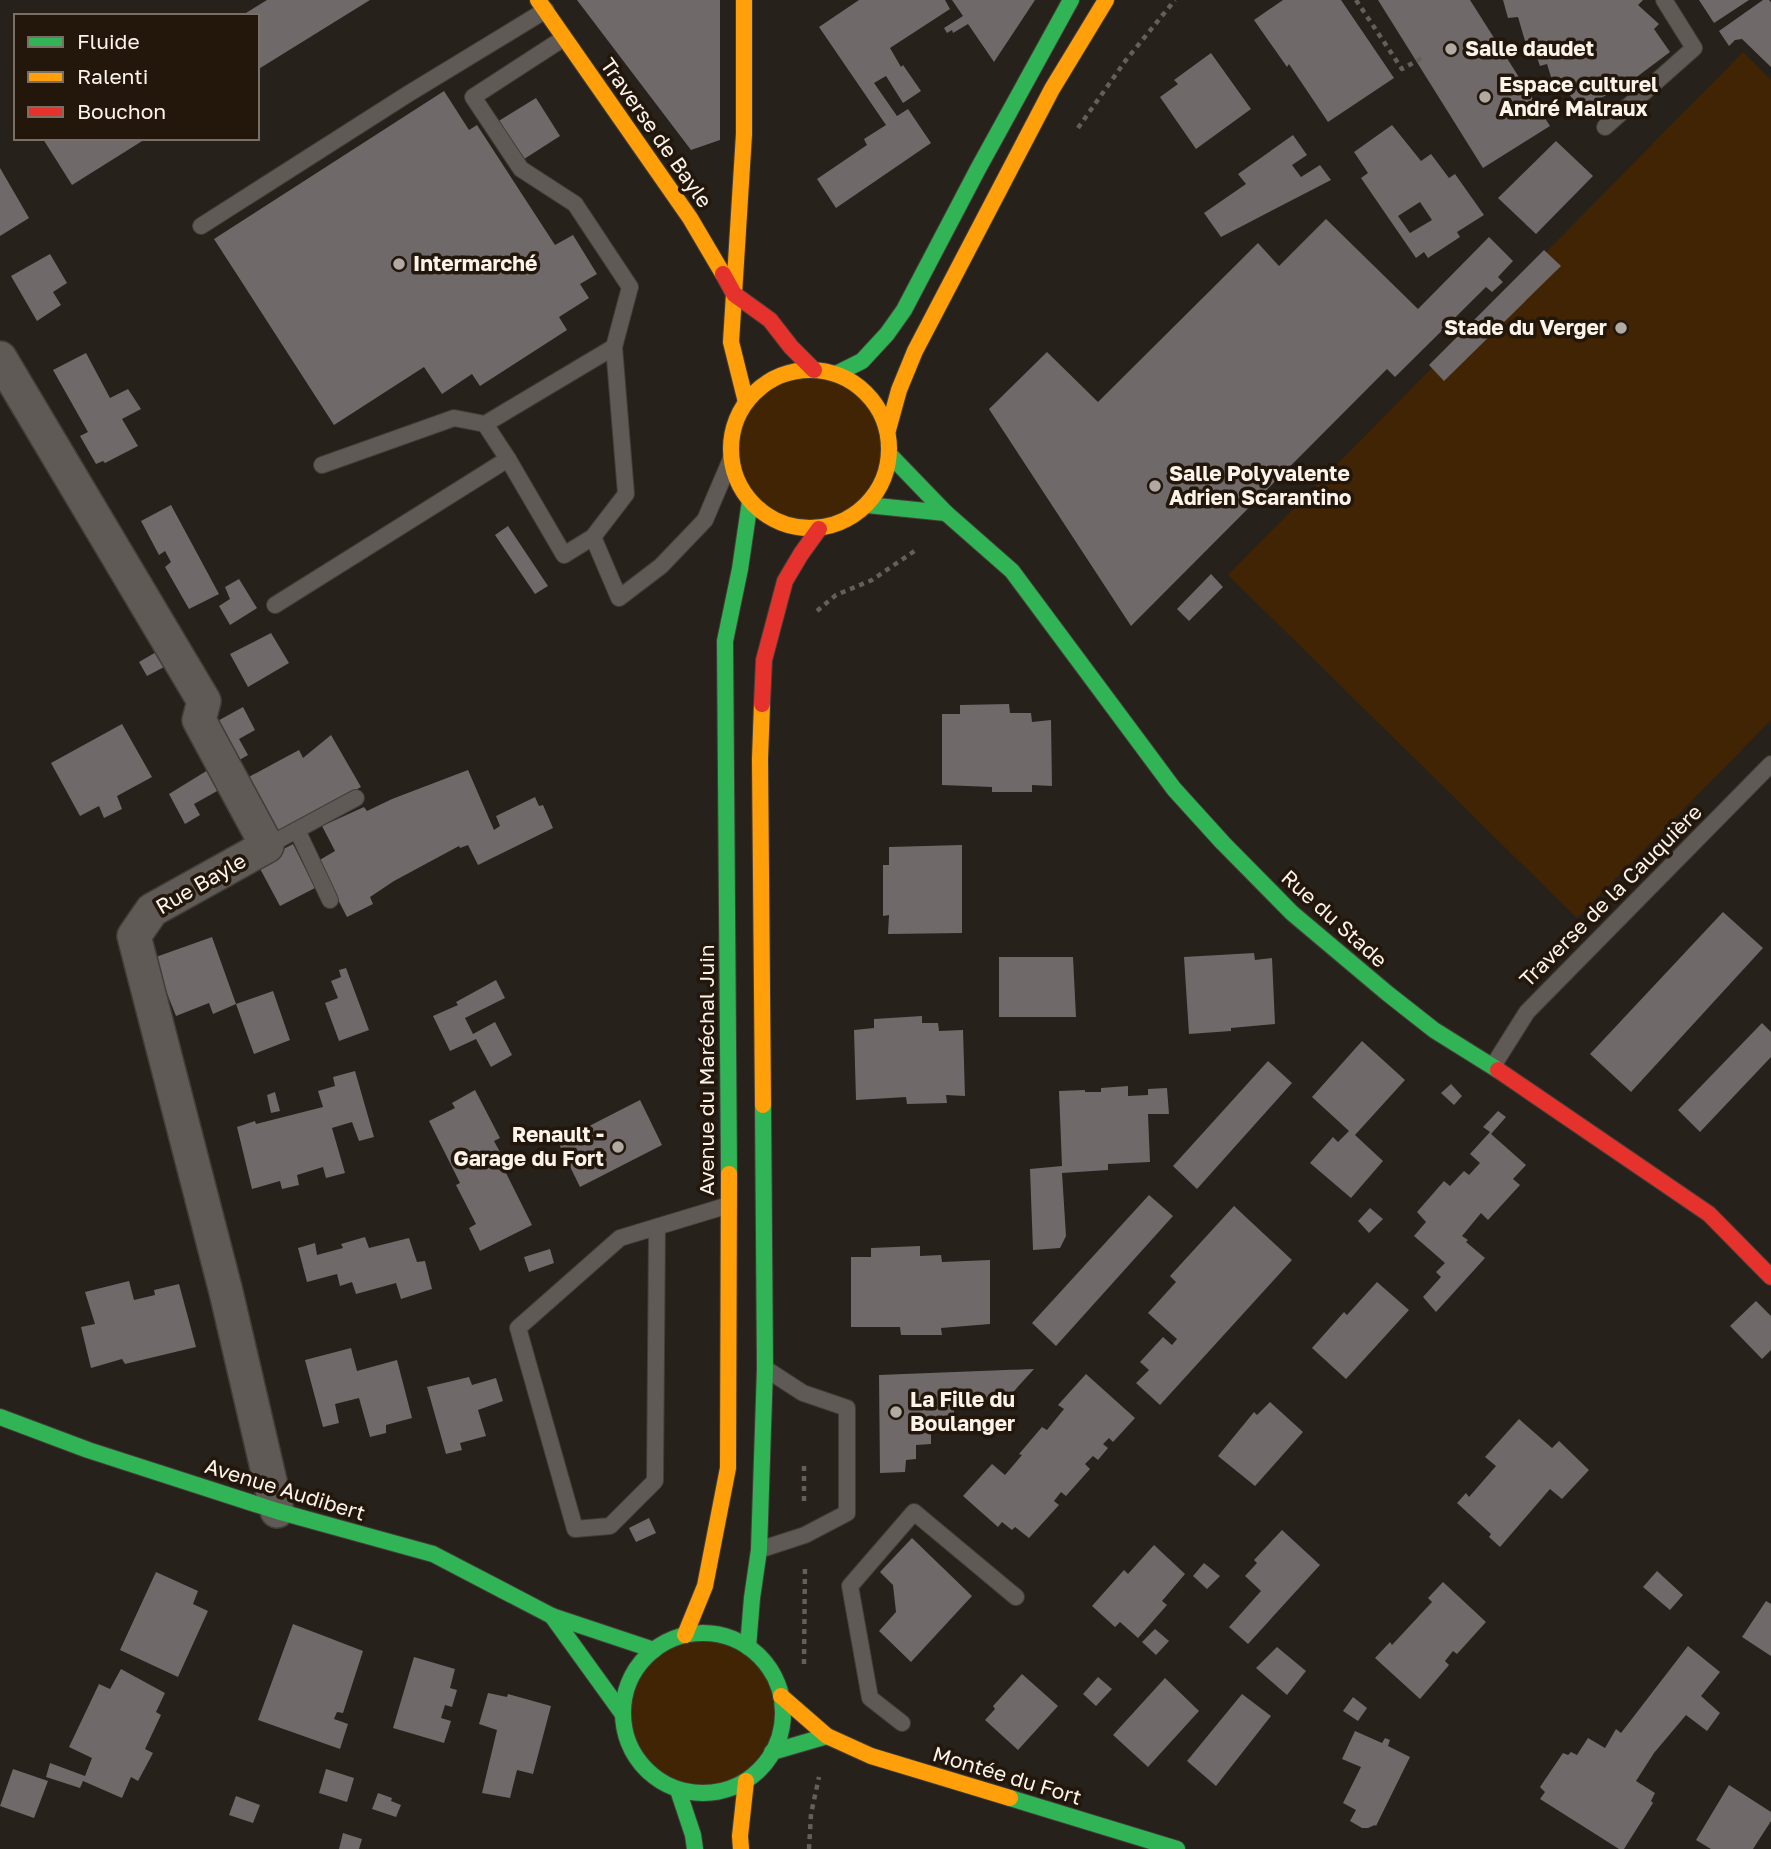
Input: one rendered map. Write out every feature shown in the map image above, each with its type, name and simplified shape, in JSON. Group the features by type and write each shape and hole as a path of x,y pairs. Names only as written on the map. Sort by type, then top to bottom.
{"main road":[{"path":"744,0 744,134 731,342 746,402"},
{"path":"836,374 862,361 887,334 904,310 1070,0"},
{"path":"888,430 899,390 944,293 1052,89 1106,0"},
{"name":"Traverse de Bayle","path":"542,5 690,218 734,294 770,320 814,370"},
{"path":"814,370 836,374 856,384 881,412 888,430 890,455 886,473 879,490 867,505 845,521 819,528 793,527 769,518 750,501 737,482 731,459 731,439 746,402 760,388 792,372 814,370"},
{"name":"Rue du Stade","path":"890,455 946,513 1012,571 1174,789 1292,913 1434,1030 1574,1120 1709,1214 1771,1277"},
{"name":"Avenue du Maréchal Juin","path":"685,1635 705,1586 728,1468 725,641 740,569 750,501"},
{"path":"867,505 946,513"},
{"path":"748,1647 759,1550 765,1368 760,759 764,660 785,581 819,528"},
{"name":"Avenue Audibert","path":"0,1417 88,1450 276,1511 433,1554 552,1616 654,1650"},
{"name":"Avenue Audibert","path":"552,1616 622,1713"},
{"path":"685,1635 718,1635 748,1647 763,1660 775,1677 781,1696 782,1726 772,1752 761,1768 746,1781 713,1793 678,1790 655,1779 637,1760 626,1738 622,1713 631,1678 640,1662 669,1640 685,1635"},
{"name":"Montée du Fort","path":"781,1696 827,1736 871,1756 1177,1849"},
{"path":"772,1752 827,1736"},
{"path":"741,1849 746,1781"},
{"path":"678,1790 695,1849"}],"street":[{"name":"Rue Bayle","path":"0,358 204,701 200,719 267,846 152,910 134,936 226,1292 276,1511"}],"lane":[{"path":"1605,127 1694,48 1664,0"},
{"path":"201,226 542,5"},
{"path":"485,424 564,555 593,537 626,494 614,347 629,287 575,204 521,169 473,97 564,38"},
{"path":"322,465 454,418 485,424 614,347"},
{"path":"275,606 508,459"},
{"path":"593,537 619,598 661,566 705,520 731,459"},
{"name":"Traverse de la Cauquière","path":"1493,1066 1527,1012 1771,764"},
{"path":"267,846 356,798"},
{"path":"297,830 330,900"},
{"path":"657,1227 655,1481 610,1526 575,1529 518,1328 620,1238 729,1205"},
{"path":"759,1550 805,1535 847,1513 847,1408 803,1394 765,1368"},
{"path":"902,1723 870,1698 850,1586 914,1512 1016,1597"}],"path":[{"path":"1077,130 1126,60 1175,0"},
{"path":"1356,0 1402,69 1422,58"},
{"path":"815,613 836,595 872,580 926,543"},
{"path":"804,1458 804,1669"},
{"path":"809,1849 811,1814 820,1775"}],"shaded area":[{"name":"Stade du Verger","path":"1743,52 1771,80 1771,720 1577,918 1228,575"},
{"path":"792,372 855,384 873,400 881,415 885,462 882,484 859,512 829,526 801,529 776,522 756,506 741,486 733,461 732,436 741,411 759,389"},
{"path":"703,1634 733,1640 759,1658 777,1684 783,1714 777,1744 759,1770 733,1788 703,1794 673,1788 647,1770 629,1744 623,1714 629,1684 647,1658 673,1640"}],"building":[{"path":"267,0 370,0 259,69 259,14 244,14"},
{"path":"577,0 720,0 720,140 691,150"},
{"path":"859,0 945,0 950,9 890,48 901,67 903,65 921,91 903,103 886,76 874,83 897,116 908,109 931,143 836,208 817,179 867,145 864,139 886,125 819,27"},
{"path":"952,0 1035,0 994,62 968,24 953,33 952,30 947,33 944,28 963,16"},
{"path":"1283,0 1341,0 1394,78 1328,122 1289,64 1287,67 1254,20"},
{"name":"Espace culturel André Malraux","path":"1378,0 1470,0 1550,126 1483,168"},
{"name":"Espace culturel André Malraux","path":"1503,0 1643,0 1638,5 1659,24 1654,29 1670,52 1626,85 1595,101 1597,111 1588,112 1587,105 1579,108 1564,87 1555,90 1547,64 1540,66 1531,40 1525,41 1518,17 1508,18"},
{"path":"1699,0 1749,0 1714,23"},
{"path":"1763,0 1771,2 1771,67 1742,39 1735,40 1729,46 1719,31"},
{"path":"1211,53 1251,109 1196,149 1160,97 1178,84 1174,80"},
{"name":"Intermarché","path":"444,91 469,130 477,125 555,245 573,235 597,274 580,284 589,298 559,317 567,330 480,386 472,374 442,394 424,367 334,425 214,239"},
{"path":"536,98 560,136 521,161 497,122"},
{"path":"1392,125 1421,161 1431,154 1449,178 1455,174 1484,215 1457,232 1460,237 1428,258 1424,252 1416,258 1361,178 1368,173 1354,152","holes":["1420,202 1432,220 1410,233 1398,216"]},
{"path":"1293,135 1307,155 1292,165 1301,177 1320,165 1331,180 1221,237 1204,213 1246,184 1238,174"},
{"path":"44,140 144,140 72,185"},
{"path":"1556,141 1593,176 1536,234 1498,198"},
{"path":"0,168 29,218 0,236"},
{"name":"Salle Polyvalente Adrien Scarantino","path":"1326,219 1418,309 1489,237 1513,261 1498,277 1503,282 1492,292 1486,287 1395,377 1387,369 1131,626 989,409 1047,352 1098,402 1258,243 1279,266"},
{"path":"1544,250 1561,266 1444,381 1429,365"},
{"path":"50,254 67,283 53,292 61,305 37,321 11,276"},
{"path":"86,353 110,398 128,389 141,409 122,419 138,446 105,463 103,461 96,464 80,436 88,432 53,370"},
{"path":"171,505 219,594 189,609 165,567 171,562 165,551 159,555 141,521"},
{"path":"508,526 548,586 535,594 495,535"},
{"path":"1211,574 1223,587 1189,621 1177,609"},
{"path":"239,579 257,608 230,625 219,606 230,599 225,587"},
{"path":"271,633 289,663 248,687 230,654"},
{"path":"158,651 166,666 147,676 139,662"},
{"path":"1009,704 1010,713 1031,713 1032,722 1051,720 1052,786 1032,785 1032,792 992,792 992,787 942,785 942,714 960,714 960,705"},
{"path":"243,707 255,730 239,739 248,755 236,762 214,723"},
{"path":"122,724 152,777 117,796 122,809 104,818 99,806 80,816 51,763"},
{"path":"331,735 361,787 271,836 245,779 299,750 303,758"},
{"path":"208,770 219,790 194,804 200,815 185,824 169,794"},
{"path":"468,770 494,830 500,826 496,816 535,797 539,806 543,805 553,828 478,865 468,845 459,846 394,881 370,897 373,904 347,917 318,861 335,851 322,826 364,807 367,811"},
{"path":"293,844 315,888 280,906 257,863"},
{"path":"962,845 962,933 888,934 889,915 883,916 883,865 889,865 889,847"},
{"path":"1723,912 1763,948 1631,1092 1590,1054"},
{"path":"212,937 236,1004 213,1014 209,1003 176,1016 153,958"},
{"path":"1254,953 1255,960 1272,958 1275,1024 1189,1034 1184,957"},
{"path":"999,957 1073,957 1076,1017 999,1017"},
{"path":"346,968 369,1030 339,1041 325,1003 338,998 331,981 341,977 339,970"},
{"path":"496,980 505,998 465,1018 473,1034 495,1022 512,1055 491,1067 476,1039 450,1051 433,1016 458,1005 456,1002"},
{"path":"273,991 290,1040 254,1054 236,1004"},
{"path":"922,1016 922,1023 938,1023 939,1031 963,1030 965,1096 946,1095 947,1103 907,1104 906,1097 856,1100 854,1030 874,1028 874,1019"},
{"path":"1762,1023 1771,1032 1771,1057 1700,1132 1678,1110"},
{"path":"1362,1041 1405,1080 1355,1135 1383,1161 1351,1198 1310,1163 1333,1137 1338,1142 1349,1131 1312,1097"},
{"path":"1268,1061 1292,1083 1197,1189 1173,1166"},
{"path":"355,1071 374,1137 359,1141 352,1122 332,1128 345,1173 326,1178 323,1167 297,1175 299,1185 282,1189 280,1181 252,1189 237,1127 323,1107 318,1091 335,1086 333,1077"},
{"path":"1451,1084 1462,1096 1454,1105 1441,1093"},
{"path":"1128,1086 1128,1096 1148,1095 1148,1089 1167,1088 1169,1114 1148,1114 1150,1162 1108,1164 1108,1170 1062,1173 1066,1236 1060,1248 1033,1250 1030,1169 1062,1166 1059,1091 1101,1092 1101,1088"},
{"path":"475,1090 500,1138 494,1141 506,1163 502,1165 532,1225 480,1251 469,1228 476,1224 456,1185 460,1183 429,1121 455,1108 452,1103"},
{"path":"275,1092 280,1111 271,1113 267,1095"},
{"path":"640,1100 662,1145 580,1187 558,1142"},
{"path":"1498,1111 1506,1117 1491,1134 1526,1165 1513,1179 1520,1185 1488,1220 1481,1213 1462,1236 1485,1258 1436,1312 1423,1297 1441,1277 1436,1272 1445,1263 1414,1236 1426,1222 1417,1212 1444,1181 1450,1186 1464,1171 1469,1175 1480,1163 1470,1154 1490,1132 1483,1127"},
{"path":"1149,1195 1173,1216 1056,1346 1032,1323"},
{"path":"1234,1206 1292,1260 1160,1405 1136,1383 1149,1370 1140,1362 1163,1337 1172,1345 1177,1339 1148,1313 1176,1282 1170,1276"},
{"path":"1370,1208 1383,1219 1369,1233 1358,1221"},
{"path":"365,1237 369,1248 409,1238 417,1262 425,1261 432,1289 401,1299 396,1283 356,1294 352,1282 340,1286 337,1274 307,1282 298,1248 315,1243 317,1255 343,1248 341,1244"},
{"path":"920,1246 920,1256 941,1255 942,1262 990,1260 990,1324 941,1328 942,1335 901,1335 900,1327 851,1327 851,1257 871,1257 871,1248"},
{"path":"550,1249 554,1263 529,1272 524,1257"},
{"path":"129,1281 134,1300 155,1295 154,1290 179,1284 196,1347 125,1364 122,1359 91,1368 81,1327 95,1324 85,1292"},
{"path":"1377,1282 1409,1310 1346,1379 1312,1348 1344,1312 1347,1315"},
{"path":"1756,1301 1771,1316 1771,1350 1762,1359 1730,1326"},
{"path":"351,1348 357,1371 397,1360 412,1418 386,1425 386,1433 370,1437 359,1398 335,1404 339,1423 323,1427 305,1360"},
{"path":"1034,1369 1005,1401 954,1403 954,1421 931,1422 931,1444 916,1445 916,1459 906,1460 905,1472 880,1473 879,1375"},
{"path":"1086,1374 1135,1418 1113,1442 1109,1438 1103,1444 1108,1448 1098,1460 1093,1456 1085,1464 1090,1469 1066,1496 1061,1492 1054,1501 1059,1505 1029,1538 1015,1527 1012,1530 1002,1522 998,1527 963,1496 992,1464 1005,1475 1042,1427 1047,1430 1064,1409 1058,1405"},
{"path":"469,1377 472,1385 496,1378 503,1401 478,1410 486,1436 460,1443 462,1450 446,1454 427,1387"},
{"path":"1270,1402 1303,1432 1255,1486 1218,1456 1254,1412 1257,1415"},
{"path":"1519,1419 1552,1448 1559,1441 1589,1470 1562,1499 1550,1489 1500,1547 1489,1537 1491,1534 1457,1503 1466,1493 1469,1497 1496,1466 1485,1457"},
{"path":"649,1518 656,1533 636,1542 629,1528"},
{"path":"1282,1530 1320,1565 1248,1644 1229,1627 1261,1591 1245,1576 1257,1563 1254,1560"},
{"path":"912,1538 972,1596 911,1662 879,1631 896,1612 893,1585 880,1572"},
{"path":"1154,1545 1185,1574 1162,1601 1167,1605 1138,1638 1120,1622 1115,1627 1092,1606 1124,1570 1128,1574"},
{"path":"1204,1563 1220,1576 1207,1589 1193,1576"},
{"path":"1657,1571 1683,1595 1670,1610 1643,1587"},
{"path":"156,1572 198,1591 193,1604 208,1611 178,1677 120,1650"},
{"path":"1443,1582 1486,1622 1457,1654 1453,1651 1445,1661 1449,1665 1420,1699 1375,1658 1390,1642 1392,1645 1432,1602 1428,1598"},
{"path":"1766,1601 1771,1604 1771,1656 1742,1637"},
{"path":"293,1624 363,1651 343,1713 337,1712 334,1719 348,1724 340,1749 258,1720"},
{"path":"1155,1629 1169,1641 1156,1655 1142,1642"},
{"path":"1688,1646 1720,1672 1701,1696 1720,1713 1707,1731 1686,1715 1654,1753 1636,1781 1655,1793 1651,1801 1653,1803 1624,1849 1619,1849 1540,1799 1545,1792 1540,1787 1563,1753 1568,1755 1571,1752 1577,1755 1588,1738 1605,1748 1616,1729 1621,1733"},
{"path":"1277,1647 1306,1671 1287,1695 1256,1668"},
{"path":"414,1657 455,1669 450,1688 457,1690 452,1707 445,1705 441,1718 451,1721 444,1743 393,1728"},
{"path":"121,1669 165,1693 156,1712 161,1715 145,1749 153,1753 138,1781 131,1777 122,1798 83,1781 80,1788 46,1777 50,1763 85,1776 92,1758 69,1747 99,1684 110,1689"},
{"path":"1022,1674 1058,1706 1018,1750 985,1720 995,1709 993,1706"},
{"path":"1098,1677 1112,1689 1096,1706 1083,1694"},
{"path":"1165,1678 1199,1711 1148,1767 1113,1735"},
{"path":"488,1693 507,1697 508,1694 551,1706 533,1774 517,1770 510,1798 482,1793 497,1730 479,1724"},
{"path":"1242,1694 1271,1716 1216,1786 1187,1761"},
{"path":"1353,1697 1367,1708 1358,1721 1343,1711"},
{"path":"1355,1731 1382,1743 1385,1738 1390,1740 1388,1746 1410,1757 1376,1826 1368,1828 1362,1828 1350,1821 1356,1810 1343,1803 1361,1767 1342,1759"},
{"path":"13,1769 48,1781 34,1818 0,1806"},
{"path":"326,1769 354,1778 347,1802 319,1793"},
{"path":"1729,1785 1771,1812 1771,1821 1753,1849 1711,1849 1696,1840"},
{"path":"378,1793 401,1805 396,1817 372,1809"},
{"path":"236,1796 260,1805 253,1823 229,1815"},
{"path":"343,1833 362,1839 359,1849 339,1849"}],"traffic: fast":[{"path":"836,374 862,361 887,334 904,310 1071,0"},
{"path":"890,455 946,513 1012,571 1174,789 1292,913 1434,1030 1498,1070"},
{"path":"729,1174 725,641 740,569 750,501"},
{"path":"867,505 946,513"},
{"path":"748,1647 759,1550 765,1368 763,1105"},
{"path":"0,1417 88,1450 277,1511 433,1554 552,1616 654,1650"},
{"path":"552,1616 622,1713"},
{"path":"703,1633 734,1639 760,1656 777,1682 783,1713 777,1744 760,1770 734,1787 703,1793 672,1787 646,1770 629,1744 623,1713 629,1682 646,1656 672,1639 703,1633"},
{"path":"772,1752 827,1736"},
{"path":"678,1790 695,1849"},
{"path":"1010,1798 1177,1849"}],"traffic: slow":[{"path":"538,0 690,218 723,274"},
{"path":"744,0 744,134 731,342 746,402"},
{"path":"888,430 899,390 915,351 1052,89 1106,0"},
{"path":"810,370 840,376 866,393 883,419 889,449 883,479 866,505 840,522 810,528 780,522 754,505 737,479 731,449 737,419 754,393 780,376 810,370"},
{"path":"762,704 760,759 763,1105"},
{"path":"685,1635 705,1586 728,1468 729,1174"},
{"path":"781,1696 827,1736 871,1756 1010,1798"},
{"path":"741,1849 746,1781"}],"traffic: jam":[{"path":"723,274 734,294 770,320 814,370"},
{"path":"762,704 764,660 785,581 819,529"},
{"path":"1498,1070 1709,1214 1771,1277"}],"place":[{"name":"Salle daudet","path":"1451,49"},
{"name":"Espace culturel André Malraux","path":"1485,97"},
{"name":"Intermarché","path":"399,264"},
{"name":"Stade du Verger","path":"1621,328"},
{"name":"Salle Polyvalente Adrien Scarantino","path":"1155,486"},
{"name":"Renault - Garage du Fort","path":"618,1147"},
{"name":"La Fille du Boulanger","path":"896,1412"}]}
